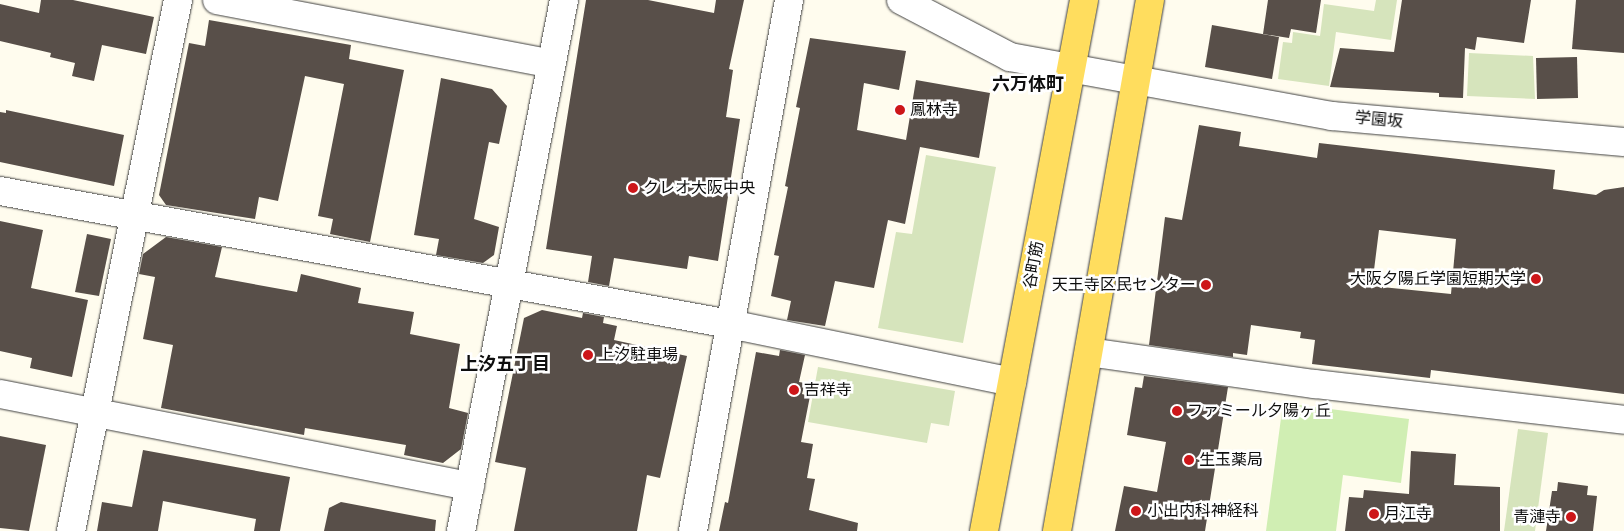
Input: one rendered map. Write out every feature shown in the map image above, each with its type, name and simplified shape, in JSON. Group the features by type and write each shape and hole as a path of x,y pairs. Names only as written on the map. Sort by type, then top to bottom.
{"main road":[{"name":"谷町筋","path":"984,531 1084,0"},
{"path":"1057,531 1090,352 1150,0"}],"street":[{"path":"71,531 132,216 178,0"},
{"path":"216,0 551,64"},
{"path":"461,531 511,284 564,0"},
{"path":"694,531 789,0"},
{"name":"学園坂","path":"901,0 1010,57 1332,116 1624,142"},
{"path":"0,191 730,324 1012,382"},
{"path":"1090,352 1315,384 1624,420"},
{"path":"0,394 470,486"}],"green space":[{"path":"1376,0 1397,0 1391,40 1336,32 1329,86 1278,79 1283,42 1292,43 1293,32 1320,36 1324,4 1374,11"},
{"path":"1469,53 1533,56 1535,99 1467,96"},
{"path":"926,155 996,167 963,343 878,328 896,232 912,234"},
{"path":"818,367 955,391 949,426 931,423 927,443 808,422"},
{"path":"1283,403 1409,419 1401,483 1343,475 1336,531 1266,531"},
{"path":"1518,429 1548,433 1535,531 1504,531"}],"building":[{"path":"41,0 73,0 154,17 146,54 102,45 94,81 72,76 75,63 50,57 51,53 0,41 0,4 39,13"},
{"name":"クレオ大阪中央","path":"586,0 648,0 714,13 716,0 744,0 729,69 733,70 726,117 740,119 718,261 689,256 687,269 614,258 609,286 588,282 592,256 546,249"},
{"path":"1268,0 1321,0 1316,33 1291,29 1289,38 1263,34"},
{"path":"1402,0 1531,0 1524,43 1477,37 1475,50 1465,48 1463,98 1439,97 1439,93 1330,87 1340,48 1394,52"},
{"path":"1576,0 1624,0 1624,53 1572,49"},
{"path":"209,20 351,45 349,59 404,70 370,242 330,234 333,219 318,216 344,84 305,76 278,201 259,197 255,219 166,205 159,195 189,43 205,46"},
{"path":"1212,25 1279,37 1272,79 1205,67"},
{"path":"810,38 906,51 899,90 864,83 857,130 906,140 916,80 990,93 979,158 920,147 905,224 888,220 874,288 835,281 825,326 787,320 791,301 771,296 779,256 774,255 788,187 785,186 800,108 796,107"},
{"path":"1577,57 1578,98 1537,99 1536,58"},
{"path":"441,78 492,89 507,106 499,144 489,142 474,219 499,227 494,255 483,263 436,255 439,239 414,235"},
{"path":"6,110 124,135 114,186 0,162 0,112 6,113"},
{"path":"1199,125 1241,132 1239,146 1317,158 1319,143 1555,170 1553,189 1596,195 1604,190 1624,187 1624,394 1431,370 1430,378 1312,364 1315,340 1300,338 1301,332 1251,325 1247,355 1233,353 1233,357 1149,345 1165,217 1182,220","holes":["1379,230 1456,239 1451,294 1372,286"]},
{"path":"0,221 43,230 31,288 88,300 72,377 30,368 32,358 0,351"},
{"path":"87,234 111,239 99,296 75,292"},
{"path":"166,237 222,247 215,277 297,292 301,274 361,288 358,303 414,312 410,334 460,344 449,408 468,413 461,449 443,463 404,455 406,445 305,428 304,435 161,408 173,345 143,339 155,277 139,274 143,254"},
{"path":"542,310 582,318 583,313 604,317 603,323 617,326 614,340 687,356 660,478 647,475 637,531 514,531 526,468 495,462 524,318"},
{"path":"780,350 805,355 799,382 805,383 802,394 810,396 801,442 813,444 807,478 815,479 809,510 858,523 857,531 719,531 725,502 728,503 756,352 779,356"},
{"path":"1144,376 1228,387 1205,531 1115,531 1124,486 1157,492 1166,442 1127,435 1135,387 1142,388"},
{"path":"0,436 46,445 29,531 0,528"},
{"path":"143,450 290,477 280,531 254,531 256,519 163,501 158,531 97,531 102,502 132,507"},
{"path":"1411,451 1456,454 1454,485 1500,487 1500,531 1345,531 1349,497 1363,498 1364,490 1409,494"},
{"path":"1558,482 1588,486 1587,495 1597,496 1593,531 1546,531 1552,491 1557,491"},
{"path":"341,502 436,520 435,531 324,531 329,508"}],"place":[{"name":"鳳林寺","path":"900,110"},
{"name":"クレオ大阪中央","path":"633,188"},
{"name":"大阪夕陽丘学園短期大学","path":"1536,279"},
{"name":"天王寺区民センター","path":"1206,285"},
{"name":"上汐駐車場","path":"588,355"},
{"name":"吉祥寺","path":"794,390"},
{"name":"ファミール夕陽ヶ丘","path":"1177,411"},
{"name":"生玉薬局","path":"1189,460"},
{"name":"小出内科神経科","path":"1136,511"},
{"name":"月江寺","path":"1374,514"},
{"name":"青漣寺","path":"1571,517"}],"district":[{"name":"六万体町","path":"1028,84"},
{"name":"上汐五丁目","path":"505,364"}]}
